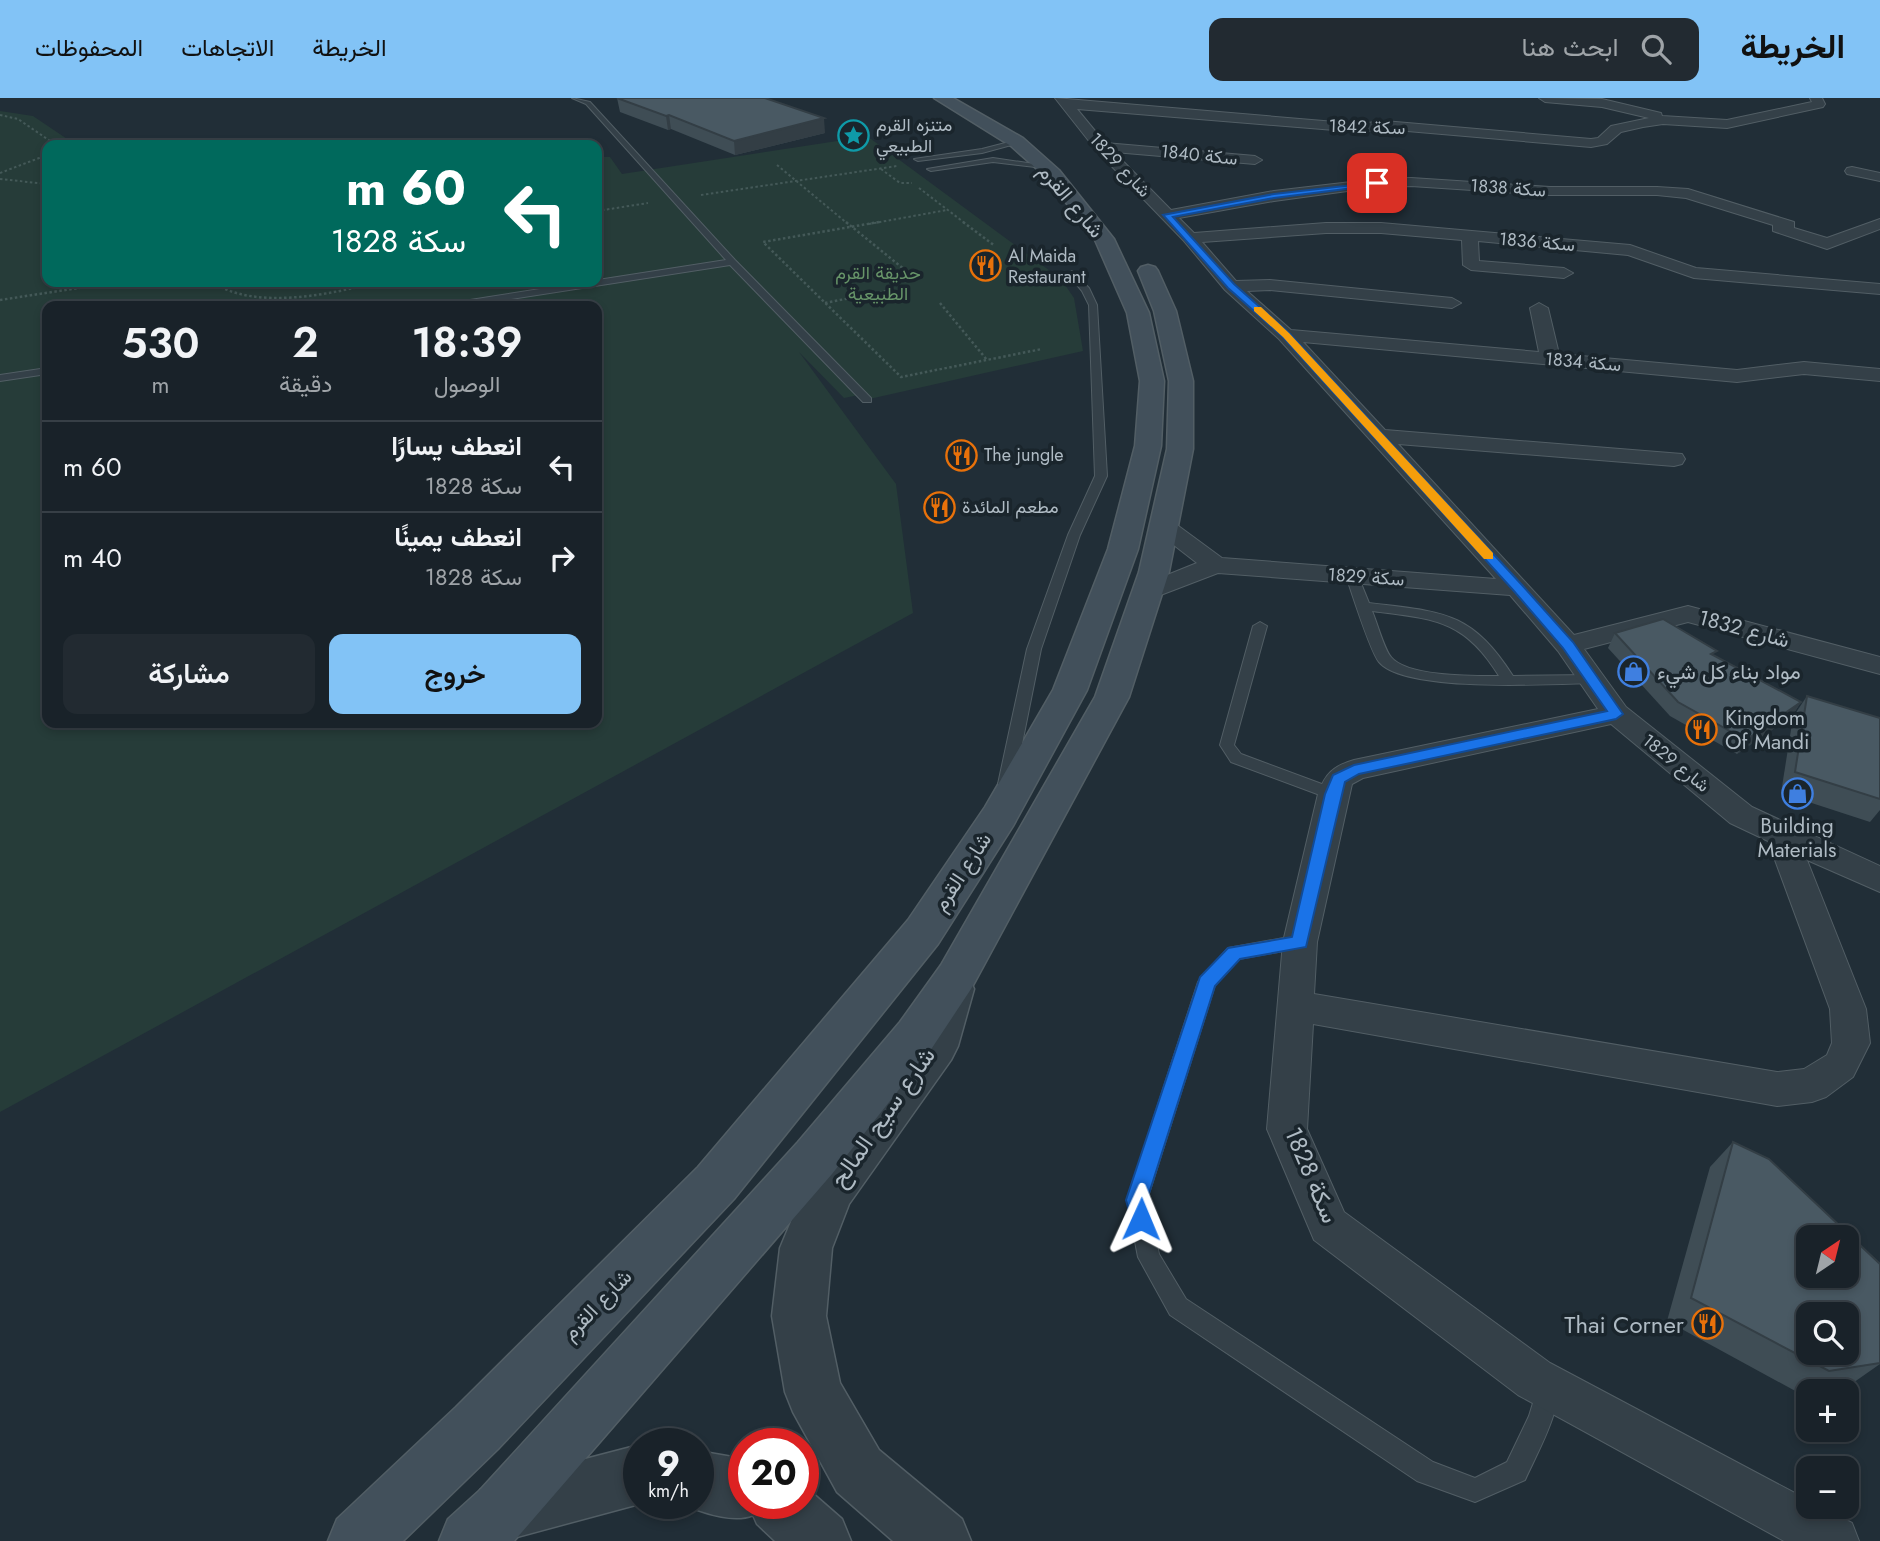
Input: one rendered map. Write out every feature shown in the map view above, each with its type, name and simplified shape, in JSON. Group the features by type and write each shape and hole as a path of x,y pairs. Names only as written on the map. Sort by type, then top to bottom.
{"main road":[{"name":"شارع القرم","path":"359,1541 477,1427 716,1183 923,932 999,816 1070,690 1123,549 1149,446 1152,381 1138,313 1104,239 1030,154 942,98"},
{"name":"شارع القرم","path":"485,1526 815,1158 916,1035 956,976 1112,697 1149,591 1180,449 1181,381 1165,312 1143,259 1114,217 1069,171 1037,144 959,98"}],"street":[{"path":"1163,112 1175,98"},
{"path":"1545,98 1635,109 1663,120 1727,124 1819,104 1816,98"},
{"name":"سكة 1842","path":"1063,101 1359,128 1384,125 1591,142 1602,141 1616,129 1663,120"},
{"name":"1829 شارع","path":"1063,101 1101,147 1190,238 1231,286 1286,335 1518,588 1568,645 1616,714 1741,815 1880,880"},
{"name":"سكة 1840","path":"1101,147 1255,160"},
{"path":"1852,171 1880,177"},
{"name":"1838 سكة","path":"1167,215 1274,196 1377,183 1435,183 1550,191 1657,191 1688,194 1788,225 1779,228 1827,244 1880,224"},
{"name":"سكة 1836","path":"1190,238 1353,227 1630,250 1694,273 1880,289"},
{"path":"1470,236 1471,265 1563,273"},
{"path":"1231,286 1270,285 1452,303"},
{"path":"1539,308 1550,359"},
{"name":"سكة 1834","path":"1286,335 1737,376 1804,368 1880,375"},
{"path":"1379,436 1674,460"},
{"path":"1165,527 1215,565"},
{"name":"سكة 1829","path":"1149,591 1215,565 1518,588"},
{"name":"1832 شارع","path":"1568,645 1688,614 1880,666"},
{"path":"1333,794 1339,779 1354,770 1616,714"},
{"name":"سكة 1828","path":"1333,794 1300,942 1287,1129 1329,1226 1534,1379 1834,1541"},
{"path":"1296,1006 1777,1089 1812,1084 1840,1066 1851,1043 1848,1009 1781,834"},
{"name":"شارع سيح المالح","path":"940,1541 858,1471 813,1392 799,1316 806,1248 829,1191 935,1046 956,976"},
{"path":"485,1526 623,1480"},
{"path":"796,1519 820,1541"}],"lane":[{"path":"575,98 588,103 732,262 867,400"},
{"path":"918,159 982,151 1030,154"},
{"path":"931,169 1030,154"},
{"path":"602,282 732,262"},
{"path":"999,816 1034,649 1074,535 1101,476 1093,304 1086,290 1072,274"},
{"path":"484,301 573,287"},
{"path":"0,378 42,372"},
{"path":"1352,576 1385,660 1392,667 1432,678 1592,679"},
{"path":"1364,606 1433,615 1469,630 1485,645 1508,679"},
{"path":"1261,626 1227,745 1236,758 1333,794"},
{"path":"1300,942 1234,953 1207,982 1137,1200 1149,1257 1178,1307 1426,1472 1475,1490 1516,1471 1540,1418 1548,1387"}],"path":[{"path":"0,115 18,119 49,140"},
{"path":"0,173 42,157"},
{"path":"778,165 905,270"},
{"path":"602,210 901,165"},
{"path":"880,169 900,183 909,181 995,246"},
{"path":"1,180 42,184"},
{"path":"947,210 763,242 901,377 1042,349"},
{"path":"0,300 75,287"},
{"path":"218,287 241,294 268,297 328,293 356,287"},
{"path":"825,303 891,290"},
{"path":"940,303 987,360"}],"green space":[{"name":"حديقة القرم الطبيعية","path":"0,111 33,116 69,140 42,140 42,287 602,287 602,157 610,157 622,174 857,138 871,139 1061,279 1074,298 1083,351 865,400 859,395 844,398 799,352 896,484 913,613 0,1112 0,380 42,373 42,728 602,728 602,301 42,301 42,372 0,378"}],"building":[{"path":"617,98 765,98 824,118 734,141"},
{"path":"1663,619 1717,651 1711,654 1801,702 1746,740 1678,702 1615,633"},
{"path":"1807,696 1880,718 1880,799 1795,772"},
{"path":"1733,1142 1769,1159 1839,1225 1796,1225 1796,1288 1859,1288 1859,1244 1880,1264 1880,1363 1829,1371 1818,1365 1859,1365 1859,1302 1796,1302 1796,1354 1691,1298"}],"slow traffic":[{"path":"1257,309 1286,335 1489,556"}],"place":[{"name":"متنزه القرم الطبيعي","path":"853,135"},
{"name":"Al Maida Restaurant","path":"985,266"},
{"name":"The jungle","path":"961,455"},
{"name":"مطعم المائدة","path":"939,507"},
{"name":"مواد بناء كل شيء","path":"1634,672"},
{"name":"Kingdom Of Mandi","path":"1702,730"},
{"name":"Building Materials","path":"1797,794"},
{"name":"Thai Corner","path":"1707,1324"}],"route":[{"path":"1141,1219 1137,1200 1207,982 1234,953 1300,942 1333,794 1339,779 1354,770 1616,714 1568,645 1518,588 1286,335 1231,286 1167,215 1274,196 1377,183"}]}
